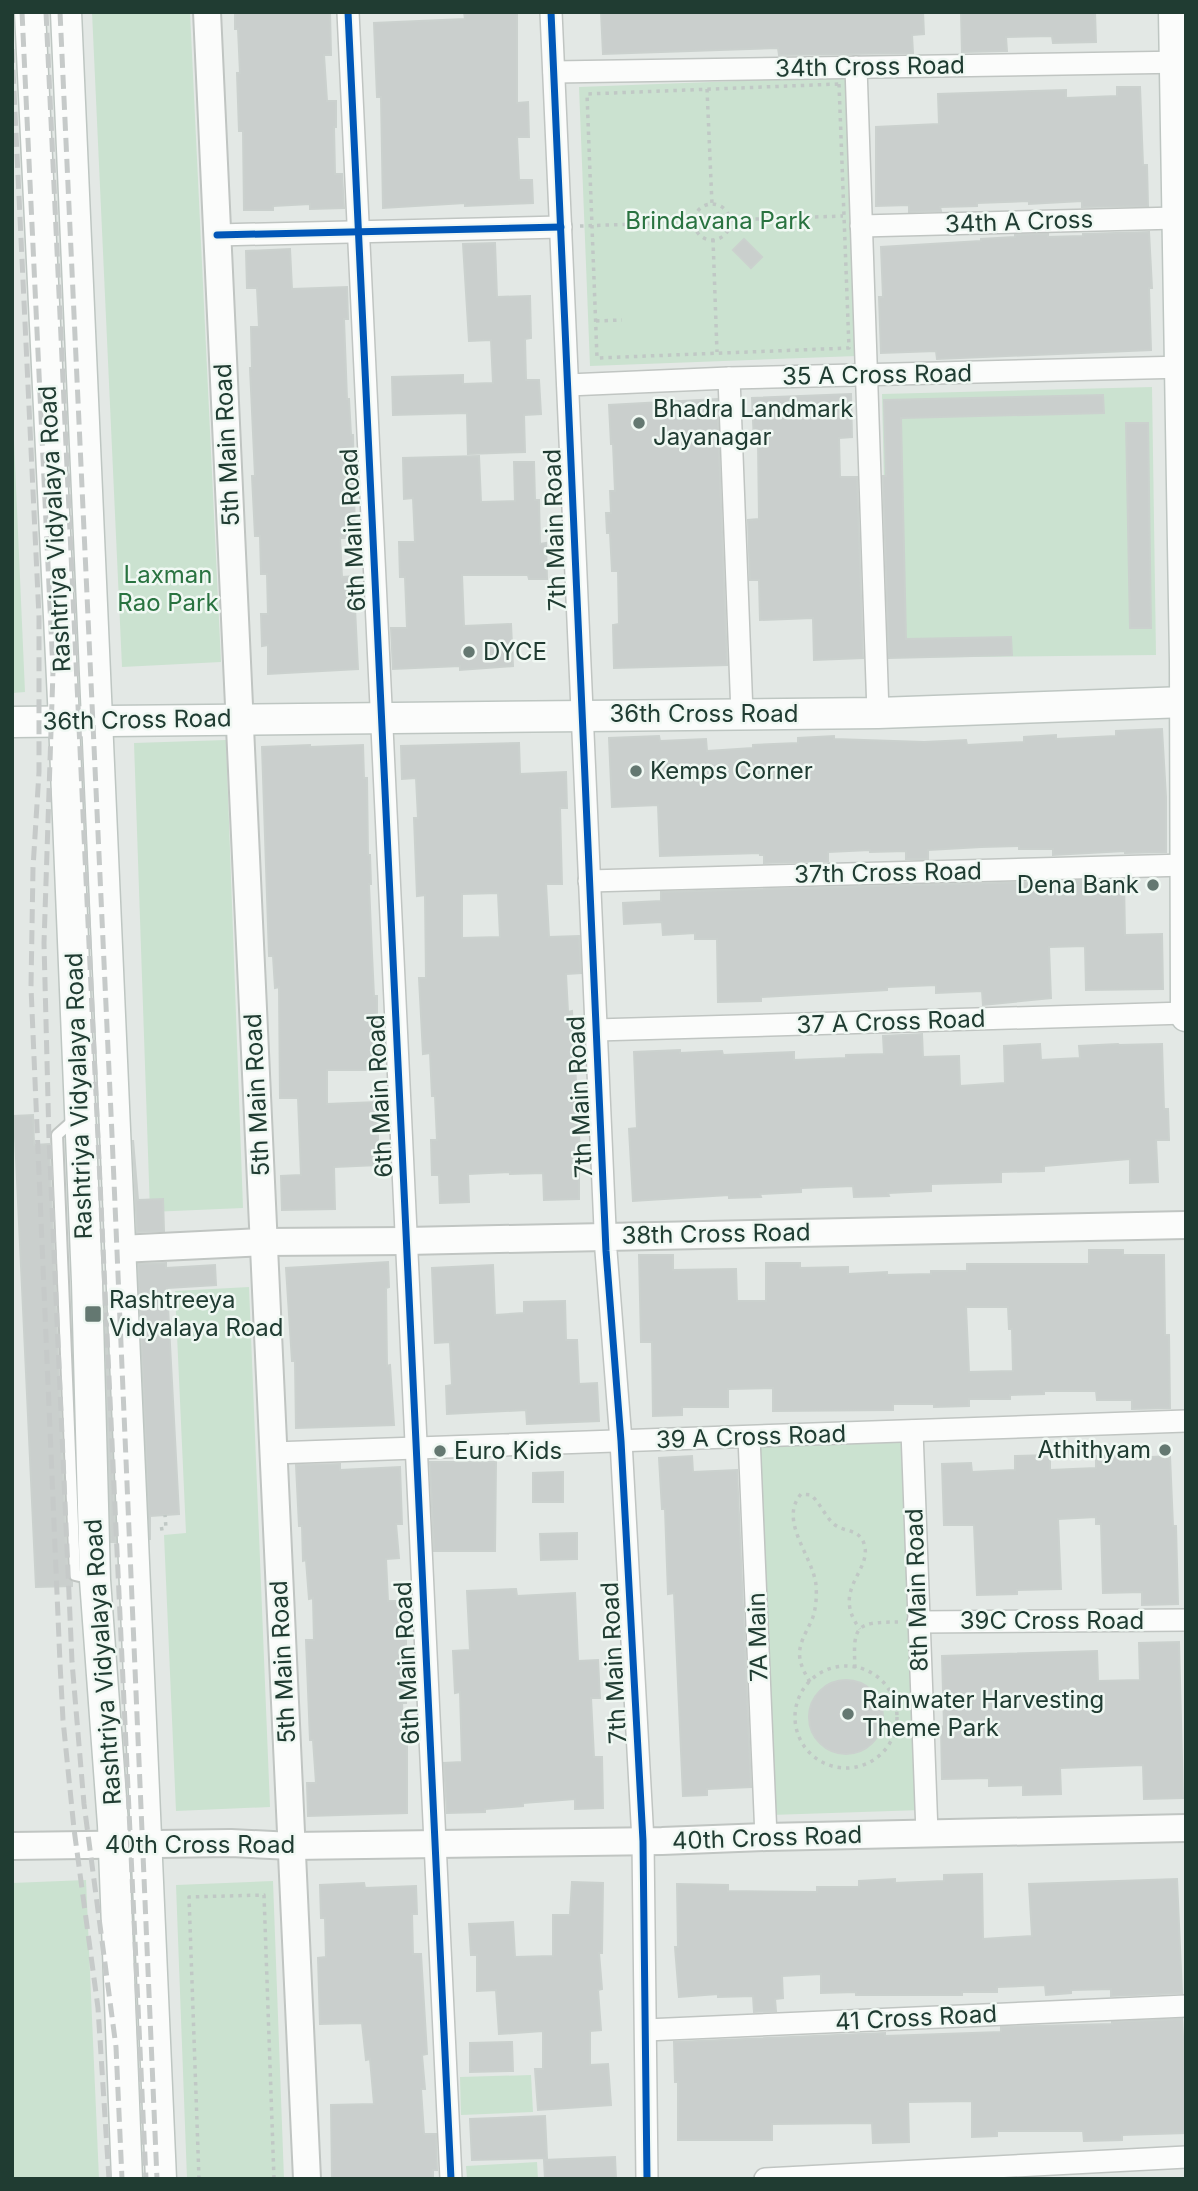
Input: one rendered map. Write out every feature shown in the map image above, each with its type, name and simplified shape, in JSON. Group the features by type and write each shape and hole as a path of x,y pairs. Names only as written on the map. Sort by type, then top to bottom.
{"main road":[{"name":"Rashtriya Vidyalaya Road","path":"30,12 87,1282 95,1580 114,1844 127,2179"},
{"name":"Rashtriya Vidyalaya Road","path":"66,12 161,2179"},
{"path":"1174,13 1180,62 1177,218 1183,404 1186,1014"},
{"name":"36th Cross Road","path":"12,722 63,713 97,712 878,704 1185,695"},
{"name":"36th Cross Road","path":"12,705 63,713"}],"street":[{"name":"5th Main Road","path":"206,12 307,2179"},
{"name":"6th Main Road","path":"348,12 451,2179"},
{"name":"7th Main Road","path":"551,12 605,1236 621,1441 643,1841 647,2179"},
{"path":"1174,13 1186,13"},
{"name":"34th Cross Road","path":"554,72 707,80 856,67 1180,62"},
{"path":"856,67 855,219 866,376 878,704"},
{"name":"34th A Cross","path":"855,219 1177,218"},
{"path":"217,235 561,227"},
{"name":"35 A Cross Road","path":"568,385 729,378 1182,367"},
{"path":"729,378 742,706"},
{"name":"37th Cross Road","path":"589,881 1185,865"},
{"name":"37 A Cross Road","path":"596,1030 1186,1014"},
{"name":"38th Cross Road","path":"120,1249 264,1242 1186,1224"},
{"name":"39 A Cross Road","path":"274,1453 1186,1421"},
{"name":"8th Main Road","path":"912,1431 927,1833"},
{"name":"7A Main","path":"749,1437 766,1837"},
{"name":"39C Cross Road","path":"918,1622 1186,1620"},
{"name":"40th Cross Road","path":"12,1846 231,1843 292,1846 643,1841 1186,1828"},
{"name":"41 Cross Road","path":"646,2030 1186,2006"},
{"path":"765,2179 1186,2157"}],"path":[{"path":"707,80 712,204"},
{"path":"707,80 839,84 855,219 849,348 597,358 587,94 707,80"},
{"path":"712,204 722,207 727,211 730,220 728,230 723,236 713,239 702,237 697,232 695,222 702,207 712,204"},
{"path":"730,220 855,219"},
{"path":"561,227 695,222"},
{"path":"713,239 718,353"},
{"path":"596,321 622,320"},
{"path":"810,1682 804,1672 799,1650 801,1639 815,1609 816,1585 811,1562 796,1530 795,1508 797,1499 802,1494 811,1495 830,1520 841,1528 856,1533 863,1543 862,1566 852,1582 849,1596 850,1613 860,1629"},
{"path":"160,1529 166,1528 165,1515"},
{"path":"855,1668 854,1642 860,1629 868,1623 918,1622"},
{"path":"835,1668 855,1668 876,1676 886,1685 897,1710 897,1724 886,1749 875,1760 846,1768 830,1766 817,1759 798,1735 796,1707 801,1693 822,1673 835,1668"},
{"path":"199,2179 189,1897 264,1895 274,2179"}],"green space":[{"name":"Laxman Rao Park","path":"92,12 190,12 221,662 122,667"},
{"name":"Brindavana Park","path":"847,77 857,356 590,366 579,87"},
{"path":"1152,387 1156,655 888,658 882,394"},
{"path":"12,395 25,692 12,693"},
{"path":"226,740 243,1208 150,1212 134,743"},
{"path":"249,1287 270,1807 176,1811 164,1535 186,1533 175,1291"},
{"name":"Rainwater Harvesting Theme Park","path":"908,1440 922,1810 771,1815 757,1446"},
{"path":"86,1880 99,2179 12,2179 12,1883"},
{"path":"273,1881 284,2179 187,2179 176,1885"},
{"path":"531,2075 533,2112 461,2115 460,2077"},
{"path":"537,2162 538,2179 467,2179 466,2166"}],"building":[{"path":"235,12 330,12 331,55 324,55 327,101 336,101 335,174 342,174 344,208 310,209 310,204 273,206 273,210 244,210 243,131 239,131 237,73 240,73"},
{"path":"464,12 517,12 517,103 528,102 529,137 517,137 519,180 532,180 533,203 465,206 465,203 383,208 381,97 377,97 374,23 465,19"},
{"path":"601,12 923,12 924,34 912,35 913,53 779,55 778,48 603,54"},
{"path":"961,12 1095,12 1096,42 1053,43 1052,36 1006,37 1007,51 962,52"},
{"path":"1117,87 1140,87 1143,165 1147,165 1148,206 1082,207 1082,201 1029,204 1029,201 977,203 977,206 940,207 941,211 909,212 909,205 876,206 876,127 939,124 938,94 1066,90 1066,98 1117,96"},
{"path":"1149,232 1151,350 937,359 936,351 881,353 881,247 981,241 1015,235 1048,234 1048,237"},
{"path":"744,239 762,257 751,268 733,250"},
{"path":"495,243 497,297 530,296 531,338 525,339 526,380 539,380 541,414 524,415 525,452 468,454 467,413 393,415 392,377 463,375 463,384 493,383 491,340 469,341 463,244"},
{"path":"290,249 292,289 347,287 348,319 344,319 347,399 353,435 355,538 340,538 342,577 356,576 358,669 268,674 268,645 262,646 261,614 268,614 267,574 261,574 260,536 255,536 252,476 255,476 251,327 259,327 257,288 247,288 246,251"},
{"path":"851,394 852,437 839,438 840,477 857,477 863,658 814,660 813,618 760,620 759,580 750,580 748,520 759,519 758,442 754,442 752,398"},
{"path":"1103,395 1104,413 901,418 906,639 1011,637 1012,655 889,658 883,476 886,476 884,400"},
{"path":"717,399 727,665 614,668 613,625 619,624 618,571 612,571 610,533 607,533 606,513 611,513 610,491 615,491 609,405"},
{"path":"1126,423 1148,423 1151,628 1130,628"},
{"path":"479,456 481,502 515,501 514,462 534,462 535,500 539,500 540,544 546,543 547,579 529,579 528,575 462,575 464,626 511,624 513,666 460,670 460,666 393,669 391,628 407,628 405,577 400,577 399,542 415,542 413,498 404,499 403,458"},
{"path":"1162,729 1166,852 1053,855 1053,849 981,847 928,850 928,859 906,859 906,851 870,850 828,852 828,861 764,863 764,855 760,853 660,856 658,805 612,807 609,738 659,736 660,741 706,739 707,751 798,743 798,738 834,736 834,739 924,742 966,740 967,745 1024,742 1024,737 1056,735 1056,739 1116,736 1116,731"},
{"path":"519,743 520,774 566,772 567,808 560,808 562,884 546,884 549,937 579,936 581,973 566,974 568,1012 572,1011 581,1171 579,1199 544,1200 543,1173 510,1172 468,1174 469,1202 440,1203 439,1175 432,1175 431,1140 437,1140 435,1096 432,1096 430,1053 423,1054 419,978 426,978 425,895 417,896 414,818 418,818 416,778 402,779 401,746","holes":["498,893 500,937 462,938 462,894"]},
{"path":"363,745 364,778 367,778 374,996 377,996 377,1037 382,1037 381,1070 327,1070 327,1104 378,1102 378,1165 334,1167 335,1209 282,1210 281,1176 301,1175 298,1098 280,1098 279,987 275,988 273,956 269,956 262,747"},
{"path":"1124,882 1125,935 1162,934 1163,989 1086,990 1085,946 1049,947 1051,998 983,1005 982,991 936,993 936,985 761,997 761,1001 718,1002 717,939 695,939 695,933 663,935 662,922 624,924 623,903 661,901 661,892"},
{"path":"922,1034 923,1057 959,1056 960,1086 1005,1083 1004,1046 1040,1044 1041,1060 1080,1058 1079,1046 1162,1044 1164,1109 1168,1109 1169,1140 1156,1140 1158,1182 1130,1183 1130,1159 1044,1166 1044,1171 1001,1172 1001,1182 931,1184 931,1191 888,1193 889,1196 854,1197 853,1186 801,1188 801,1192 760,1194 761,1197 729,1198 729,1195 633,1201 629,1129 637,1128 634,1052 722,1051 723,1055 794,1052 794,1060 846,1058 846,1055 884,1054 883,1036"},
{"path":"33,1115 34,1145 49,1144 67,1575 72,1586 36,1587 14,1116"},
{"path":"133,1140 138,1200 163,1199 164,1231 137,1232"},
{"path":"1089,1250 1123,1250 1123,1255 1164,1255 1165,1335 1169,1335 1170,1408 1132,1409 1132,1400 1097,1400 1096,1391 1044,1391 1044,1394 1010,1395 1010,1399 969,1399 969,1406 893,1404 893,1410 773,1411 773,1388 728,1389 728,1407 682,1407 682,1415 653,1416 652,1342 641,1342 639,1255 673,1255 673,1270 736,1269 737,1301 766,1301 766,1263 800,1263 800,1268 848,1267 848,1274 887,1272 887,1275 967,1271 967,1264 1089,1264","holes":["966,1307 1008,1307 1009,1329 1012,1329 1013,1371 969,1372"]},
{"path":"388,1262 387,1366 390,1365 394,1425 296,1428 295,1361 292,1361 286,1268"},
{"path":"166,1263 166,1268 215,1265 216,1285 167,1288 179,1514 150,1516 150,1540 138,1264"},
{"path":"493,1265 495,1315 524,1313 524,1302 565,1301 566,1340 577,1340 579,1384 597,1383 599,1421 527,1424 526,1410 447,1414 446,1386 452,1385 450,1342 435,1343 432,1268"},
{"path":"105,1302 116,1542 111,1542"},
{"path":"1050,1455 1050,1470 1096,1468 1096,1456 1170,1456 1173,1526 1176,1526 1178,1604 1142,1605 1142,1592 1103,1593 1101,1524 1096,1524 1096,1517 1058,1519 1061,1589 1017,1590 1017,1594 977,1595 974,1525 944,1525 942,1464 971,1463 972,1472 1015,1470 1015,1456"},
{"path":"692,1456 693,1472 737,1470 751,1787 707,1789 707,1795 683,1796 674,1593 668,1594 665,1509 662,1509 659,1458"},
{"path":"430,1462 496,1462 495,1551 434,1551"},
{"path":"340,1464 340,1470 400,1467 402,1524 396,1524 399,1558 386,1559 388,1601 402,1601 403,1637 406,1637 406,1703 402,1703 404,1745 407,1745 407,1813 308,1816 307,1783 316,1783 313,1740 310,1740 306,1640 314,1640 313,1598 309,1599 306,1560 303,1561 296,1465"},
{"path":"563,1472 563,1502 533,1502 533,1473"},
{"path":"577,1533 577,1559 541,1560 540,1534"},
{"path":"516,1589 517,1596 575,1593 578,1661 598,1660 600,1698 591,1698 594,1757 602,1757 603,1808 575,1809 575,1799 523,1803 523,1806 485,1809 485,1812 447,1813 444,1763 462,1762 460,1692 455,1693 453,1651 470,1650 467,1591"},
{"path":"1179,1642 1183,1798 1144,1799 1143,1765 1060,1768 1061,1794 1023,1795 1023,1785 989,1786 989,1778 942,1779 942,1656 1097,1651 1098,1681 1140,1680 1139,1643"},
{"path":"839,1680 853,1680 867,1686 877,1696 883,1717 881,1731 867,1748 853,1754 839,1754 825,1748 815,1738 809,1724 809,1710 815,1696 825,1686"},
{"path":"982,1874 983,1939 1032,1936 1029,1884 1177,1879 1182,1993 1111,1996 1111,1989 1071,1990 1071,1993 1046,1995 1045,1985 997,1987 997,1992 962,1992 962,1995 856,1995 856,1992 821,1993 821,1974 782,1976 783,1998 775,1999 776,2011 754,2012 753,1996 718,1997 718,1994 679,1997 675,1947 678,1947 677,1884 728,1885 728,1891 817,1892 817,1887 859,1887 859,1881 944,1881 944,1875"},
{"path":"572,1882 603,1883 602,1953 599,1953 602,1989 598,1990 601,2030 590,2031 590,2065 608,2064 611,2105 538,2110 535,2069 543,2069 543,2031 499,2034 496,1990 477,1991 477,1955 471,1955 469,1924 513,1922 515,1957 553,1956 553,1915 570,1915"},
{"path":"364,1883 365,1888 416,1886 417,1914 412,1914 413,1954 421,1954 427,2054 422,2055 425,2089 421,2089 424,2134 436,2134 437,2170 433,2170 433,2179 332,2179 331,2105 374,2104 370,2059 366,2060 362,2023 320,2024 318,1958 326,1957 325,1918 321,1918 320,1885"},
{"path":"1182,2019 1186,2133 1122,2135 1122,2140 1084,2141 1083,2131 997,2131 997,2136 972,2137 972,2101 908,2102 909,2142 873,2143 872,2123 772,2124 772,2140 678,2140 678,2082 675,2082 674,2042 885,2033 885,2036 1001,2032 1001,2027"},
{"path":"512,2042 513,2071 470,2072 470,2043"},
{"path":"545,2116 547,2158 472,2160 470,2119"},
{"path":"615,2157 616,2179 545,2179 544,2160"}],"railway":[{"path":"22,12 53,671 44,943 49,1139 72,1662 84,1804 116,2047 122,2179"},
{"path":"46,12 146,2179"},
{"path":"60,12 157,2179"},
{"path":"12,49 39,617 39,772 33,868 31,987 60,1663 74,1829 98,2008 109,2179"}],"cycle path":[{"path":"348,12 451,2179"},
{"path":"551,12 606,1251 621,1441 643,1841 647,2179"},
{"path":"217,235 561,227"}],"place":[{"name":"Bhadra Landmark Jayanagar","path":"639,423"},
{"name":"DYCE","path":"469,652"},
{"name":"Kemps Corner","path":"636,771"},
{"name":"Dena Bank","path":"1153,885"},
{"name":"Rashtreeya Vidyalaya Road","path":"93,1314"},
{"name":"Athithyam","path":"1165,1450"},
{"name":"Euro Kids","path":"440,1451"},
{"name":"Rainwater Harvesting Theme Park","path":"848,1714"}]}
